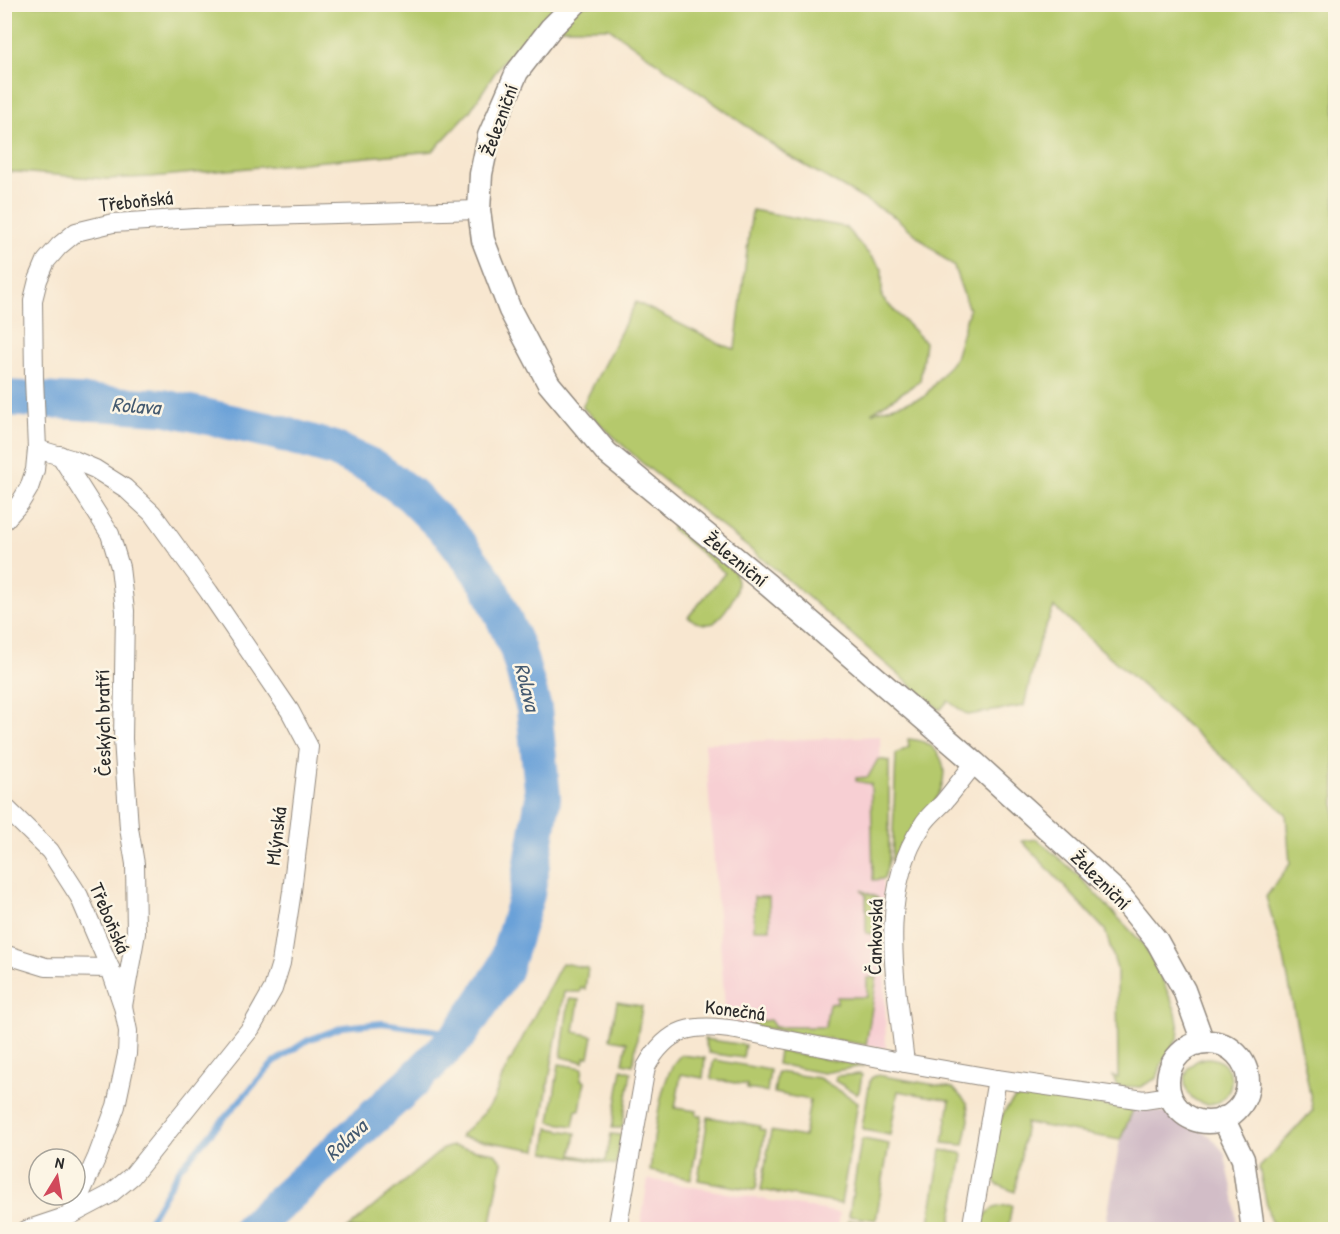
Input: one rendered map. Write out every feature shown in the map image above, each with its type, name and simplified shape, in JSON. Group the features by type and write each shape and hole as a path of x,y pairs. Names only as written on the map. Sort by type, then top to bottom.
{"street":[{"name":"Železniční","path":"575,4 552,28 517,72 489,136 481,174 479,210 483,240 510,310 549,384 607,453 768,585 975,763 1119,894 1157,941 1184,990 1203,1042"},
{"name":"Třeboňská","path":"4,521 20,503 29,488 35,470 37,449 33,378 33,300 46,261 76,232 113,223 161,220 479,210"},
{"name":"Mlýnská","path":"26,1230 72,1215 109,1195 132,1176 251,1028 264,1008 281,963 309,747 290,711 152,513 126,488 95,469 60,455 37,449"},
{"name":"Českých bratří","path":"60,455 110,534 120,567 125,610 123,739 129,828 135,864 136,933 123,1006"},
{"name":"Čankovská","path":"905,1063 894,962 894,905 903,864 922,824 943,803 975,763"},
{"name":"Třeboňská","path":"4,806 50,851 79,896 110,968 46,968 4,954"},
{"name":"Českých bratří","path":"72,1215 116,1106 127,1054 128,1031 123,1006 110,968"},
{"name":"Konečná","path":"617,1230 646,1067 654,1052 668,1038 692,1028 711,1026 997,1079 1144,1100 1170,1096"},
{"path":"1203,1042 1224,1045 1233,1051 1242,1061 1248,1080 1243,1100 1238,1107 1223,1118 1202,1121 1182,1112 1170,1096 1168,1083 1172,1063 1185,1049 1203,1042"},
{"path":"971,1230 997,1079"},
{"path":"1223,1118 1243,1158 1252,1230"}],"shaded area":[{"path":"880,736 886,1048 726,1021 705,743"},
{"path":"1133,1110 1167,1113 1210,1136 1224,1152 1234,1197 1237,1229 1105,1230 1120,1140"},
{"path":"648,1179 840,1213 838,1229 640,1229"}],"green space":[{"path":"4,5 1335,5 1335,1229 1278,1229 1270,1220 1259,1168 1313,1110 1284,958 1266,897 1290,864 1286,814 1054,607 1039,642 1024,706 968,715 948,701 940,710 775,569 641,462 582,407 636,302 722,345 735,349 752,210 845,227 882,269 882,298 925,342 920,381 871,413 924,397 955,358 969,310 954,267 895,217 787,155 609,28 551,28 502,62 470,111 433,151 151,177 106,179 5,171"},
{"path":"674,521 733,570 736,577 736,592 733,599 714,623 700,623 688,617 725,573 672,529"},
{"path":"908,739 918,740 933,748 942,761 944,770 941,788 933,806 897,862 892,860 896,754 909,747"},
{"path":"878,759 889,761 889,860 884,879 873,880 871,784 856,781 856,778 868,777"},
{"path":"1037,839 1075,872 1144,945 1160,974 1176,1012 1178,1038 1162,1063 1157,1078 1140,1087 1117,1086 1113,1076 1118,1078 1117,969 1105,930 1022,841"},
{"path":"861,890 878,898 879,935 866,933 866,896"},
{"path":"754,897 769,897 770,929 754,929"},
{"path":"562,963 588,968 585,989 581,988 580,992 564,992 537,1150 461,1137 493,1101 503,1075"},
{"path":"877,977 866,1045 754,1026 754,1022 770,1020 775,1027 825,1027 829,1004 837,1003 837,997 867,997 867,978"},
{"path":"569,999 579,1000 574,1032 593,1036 589,1057 585,1057 584,1062 561,1057"},
{"path":"617,1002 642,1006 633,1065 623,1063 627,1042 610,1039"},
{"path":"704,1039 745,1045 743,1058 709,1053"},
{"path":"779,1051 864,1066 823,1073 777,1064"},
{"path":"681,1055 705,1058 703,1078 681,1074 675,1108 697,1111 696,1115 702,1116 691,1179 650,1171 659,1109 667,1077"},
{"path":"1208,1058 1224,1065 1231,1081 1224,1097 1208,1104 1192,1097 1185,1081 1192,1065"},
{"path":"715,1060 770,1070 767,1092 747,1089 747,1085 711,1079"},
{"path":"559,1064 583,1068 581,1080 585,1081 580,1110 576,1110 573,1126 550,1122"},
{"path":"622,1069 631,1072 622,1128 612,1128"},
{"path":"777,1072 819,1078 858,1102 841,1204 761,1190 771,1131 804,1137 810,1100 774,1093"},
{"path":"862,1075 857,1094 835,1081 836,1076"},
{"path":"877,1075 953,1088 967,1103 969,1120 964,1145 943,1143 950,1100 898,1091 890,1135 865,1130 862,1127 870,1081"},
{"path":"1039,1095 1133,1110 1120,1140 1026,1123 1015,1192 996,1184 992,1167 999,1123 1015,1098"},
{"path":"708,1117 760,1126 759,1129 765,1131 756,1189 698,1180"},
{"path":"548,1128 576,1133 572,1155 606,1161 611,1134 621,1135 616,1165 545,1152"},
{"path":"863,1139 889,1144 876,1220 849,1216"},
{"path":"452,1146 495,1153 502,1162 490,1229 347,1229 443,1149"},
{"path":"941,1150 963,1155 950,1229 928,1229"},
{"path":"1012,1205 1008,1229 980,1230 984,1217 990,1210 999,1206"},
{"path":"848,1220 902,1229 847,1229"}],"waterway":[{"name":"Rolava","path":"4,398 163,407 276,432 334,449 373,467 411,495 453,537 488,584 517,648 534,709 543,798 527,894 504,970 460,1034 411,1083 250,1230"},
{"path":"144,1230 180,1168 274,1062 308,1040 343,1027 382,1023 460,1034"}]}
